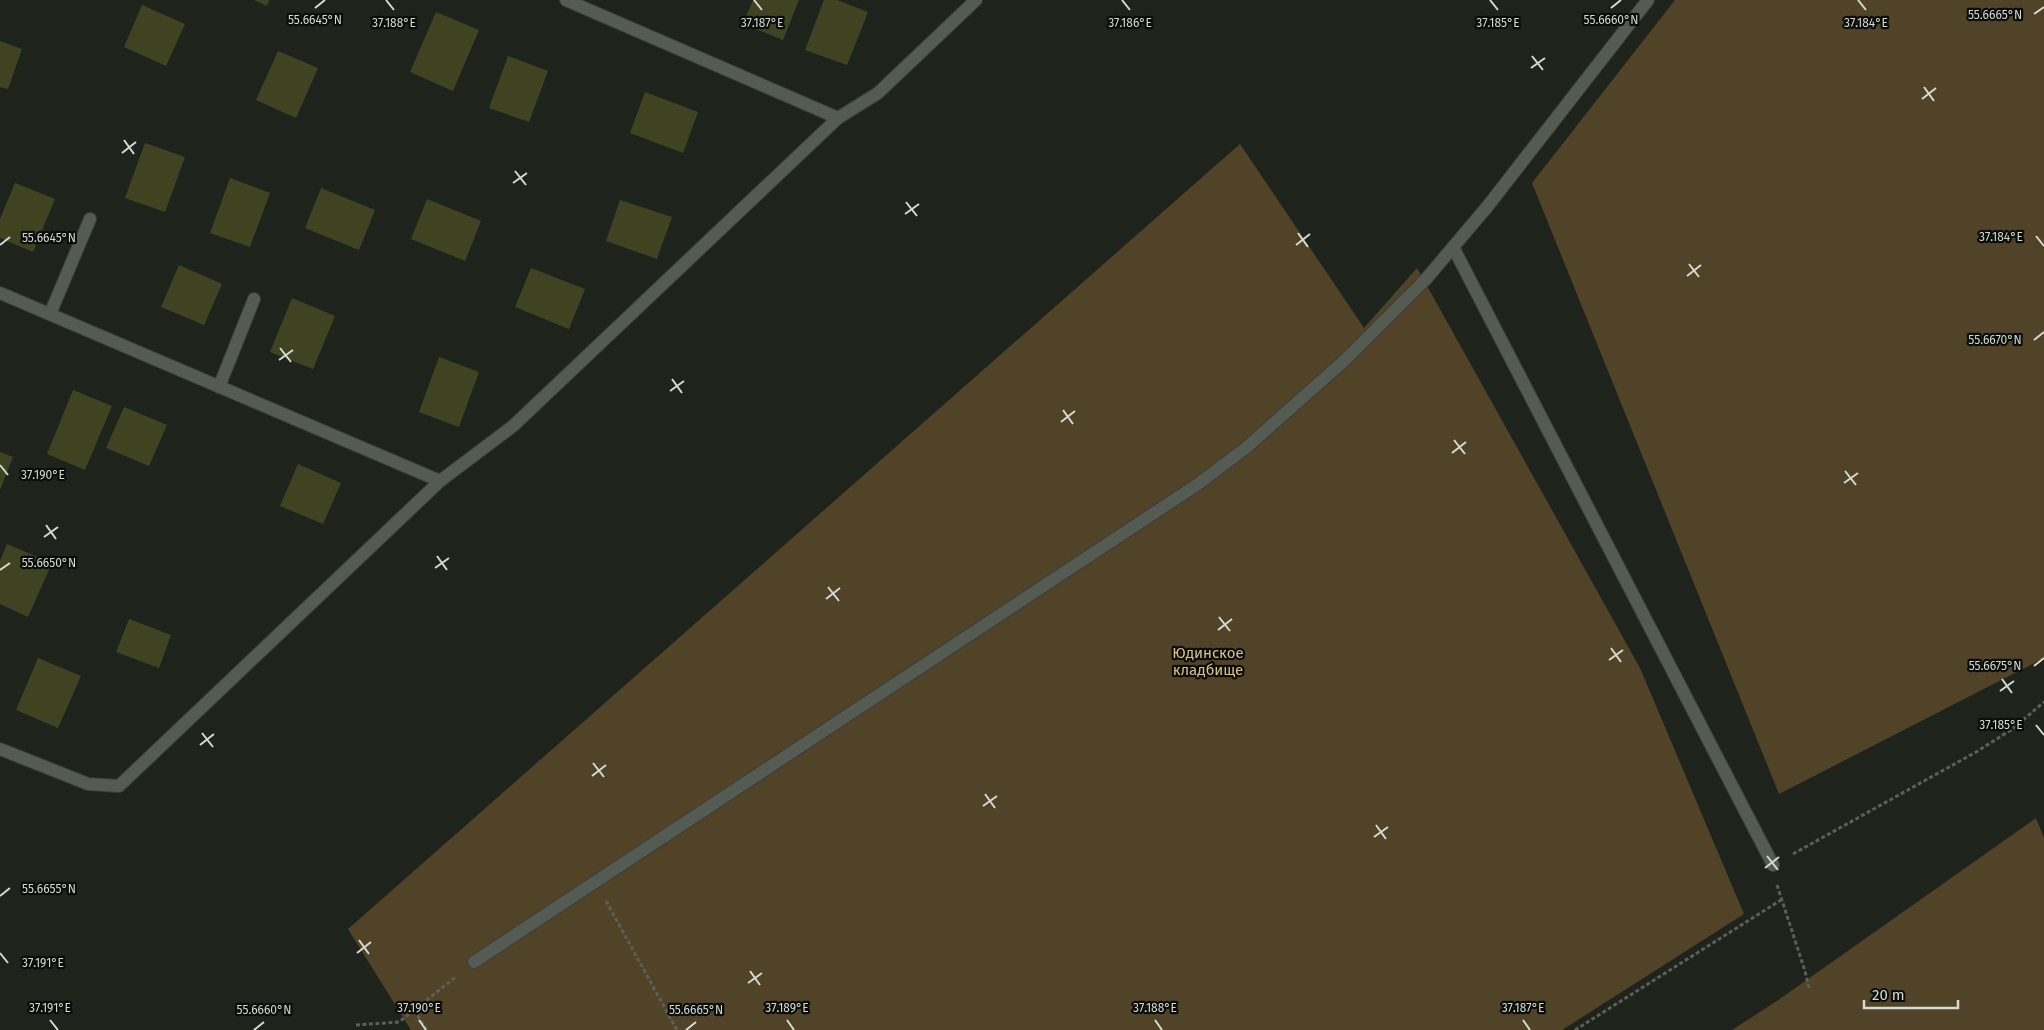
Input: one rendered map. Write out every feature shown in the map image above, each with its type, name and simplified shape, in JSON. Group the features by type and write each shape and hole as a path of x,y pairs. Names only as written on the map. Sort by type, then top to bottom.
{"street":[{"path":"566,0 838,118"},
{"path":"0,749 88,784 119,786 440,481 513,426 838,118 878,93 976,0"},
{"path":"474,962 1198,484 1246,447 1345,360 1426,279 1487,206 1648,0"},
{"path":"50,314 90,219"},
{"path":"1453,247 1773,865"},
{"path":"0,293 440,481"},
{"path":"219,387 254,298"}],"path":[{"path":"1809,988 1805,971 1780,900 1773,865 1976,752 2011,730 2044,702"},
{"path":"596,881 677,1030"},
{"path":"1575,1030 1780,900"},
{"path":"356,1025 399,1022 474,962"},
{"path":"414,1010 427,1030"}],"green space":[{"path":"1675,0 2044,0 2044,658 1779,794 1532,183"},
{"name":"Юдинское кладбище","path":"1240,144 1364,328 1417,268 1640,668 1744,914 1562,1030 411,1030 348,929"},
{"path":"2036,818 2044,838 2044,1030 1732,1030 1777,1001"}],"building":[{"path":"254,0 269,0 267,6"},
{"path":"753,0 799,0 783,40 743,24"},
{"path":"824,0 837,0 868,12 847,65 805,50"},
{"path":"142,5 185,24 166,66 124,47"},
{"path":"436,12 479,30 453,91 410,72"},
{"path":"0,41 22,49 8,89 0,87"},
{"path":"278,51 318,68 296,118 256,100"},
{"path":"508,56 548,71 529,122 489,108"},
{"path":"645,92 698,112 683,153 630,133"},
{"path":"145,143 185,157 165,212 125,198"},
{"path":"230,178 270,193 250,247 210,233"},
{"path":"15,183 55,199 33,252 0,238 0,219"},
{"path":"321,188 375,210 359,250 305,228"},
{"path":"427,199 481,221 465,261 411,239"},
{"path":"620,200 672,217 657,259 606,241"},
{"path":"179,265 222,284 204,325 161,307"},
{"path":"531,268 585,289 569,329 515,307"},
{"path":"292,298 335,316 313,369 270,352"},
{"path":"439,357 479,372 459,427 419,412"},
{"path":"73,390 112,406 85,470 47,454"},
{"path":"124,407 167,425 149,466 106,448"},
{"path":"0,452 13,457 0,490"},
{"path":"298,464 341,483 323,524 280,506"},
{"path":"7,544 52,563 28,617 0,604 0,561"},
{"path":"129,619 171,635 159,668 116,652"},
{"path":"38,658 81,676 58,728 16,710"}]}
